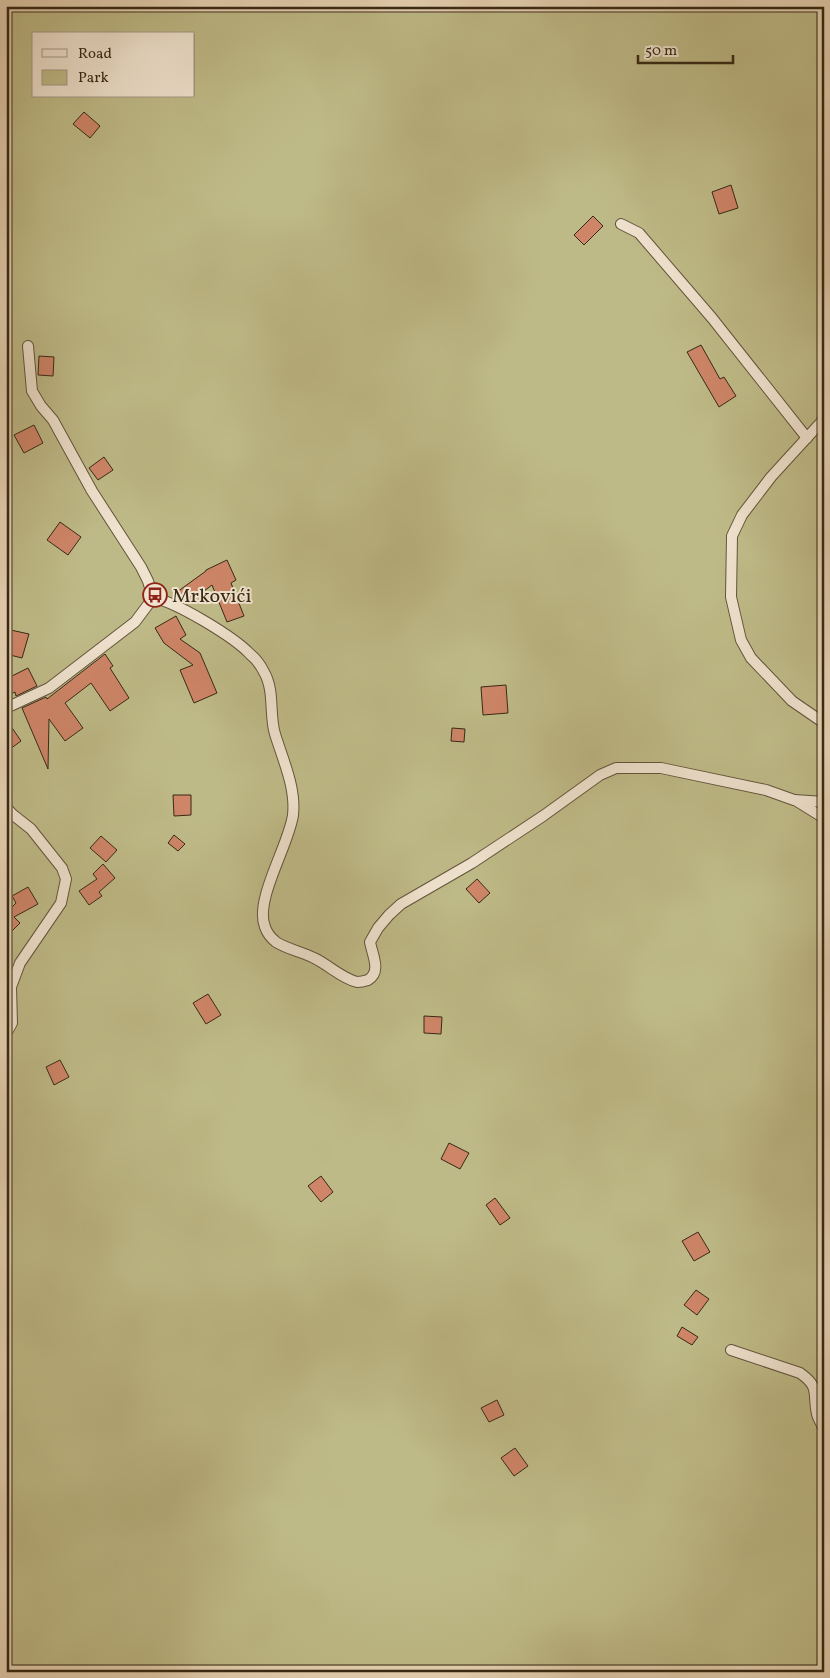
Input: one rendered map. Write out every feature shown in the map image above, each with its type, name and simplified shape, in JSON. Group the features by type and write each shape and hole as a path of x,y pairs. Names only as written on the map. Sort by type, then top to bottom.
{"street":[{"path":"621,224 639,234 712,318 807,438"},
{"path":"28,346 32,391 40,406 53,420 92,492 141,567 153,598"},
{"path":"824,419 771,476 742,515 732,536 731,597 741,640 751,658 792,701 824,723"},
{"path":"6,708 49,688 135,622 153,598"},
{"path":"153,598 161,599 194,616 229,638 250,653 265,672 271,697 273,728 293,793 293,816 264,901 263,919 265,928 269,936 277,943 315,958 343,976 359,982 367,981 373,976 376,968 370,942 378,928 402,904 472,863 544,816 600,775 616,768 661,768 766,790 794,800 824,818"},
{"path":"794,800 824,802"},
{"path":"6,807 31,829 62,868 66,879 61,903 20,963 11,987 12,1023 6,1034"},
{"path":"732,1350 800,1373 809,1380 815,1389 817,1415 824,1429"}],"green space":[{"path":"6,6 824,6 824,1672 6,1672"}],"building":[{"path":"84,112 100,126 90,138 73,124"},
{"path":"731,185 738,208 719,214 712,192"},
{"path":"593,216 603,226 584,245 574,235"},
{"path":"701,345 720,379 724,377 736,396 719,407 687,352"},
{"path":"39,356 54,357 53,376 38,375"},
{"path":"34,425 43,443 24,453 14,435"},
{"path":"104,457 113,470 98,480 89,468"},
{"path":"60,522 81,537 68,555 47,540"},
{"path":"227,560 236,580 231,583 244,616 227,622 212,585 187,604 177,592 206,570"},
{"path":"176,616 186,635 180,639 200,653 217,693 194,703 180,670 193,665 164,643 155,628"},
{"path":"6,629 29,634 22,658 6,654"},
{"path":"105,654 113,666 110,668 129,698 110,711 91,683 65,703 83,728 65,741 49,719 48,769 22,708 46,697 47,699"},
{"path":"28,668 37,686 16,696 15,692 11,694 6,679"},
{"path":"506,685 508,713 483,715 481,687"},
{"path":"6,719 21,741 6,752"},
{"path":"452,728 465,729 464,742 451,741"},
{"path":"173,795 191,795 191,815 174,816"},
{"path":"174,835 185,844 178,851 168,843"},
{"path":"101,836 117,850 106,862 90,848"},
{"path":"103,864 115,878 99,892 102,896 89,905 79,891 97,879 93,874"},
{"path":"477,879 490,893 479,903 466,889"},
{"path":"28,887 38,904 14,917 20,923 6,937 6,909 8,911 16,903 12,896"},
{"path":"208,994 221,1015 206,1024 193,1003"},
{"path":"424,1016 442,1017 441,1034 424,1033"},
{"path":"60,1060 69,1077 54,1085 46,1067"},
{"path":"449,1143 469,1153 460,1169 441,1159"},
{"path":"321,1176 333,1192 321,1202 308,1186"},
{"path":"495,1198 510,1218 500,1225 486,1205"},
{"path":"698,1232 710,1252 694,1261 682,1241"},
{"path":"696,1290 709,1299 697,1315 684,1305"},
{"path":"682,1327 698,1337 692,1345 677,1336"},
{"path":"497,1400 504,1415 489,1422 481,1408"},
{"path":"515,1448 528,1466 514,1476 501,1458"}],"place":[{"name":"Mrkovići","path":"155,595"}]}
